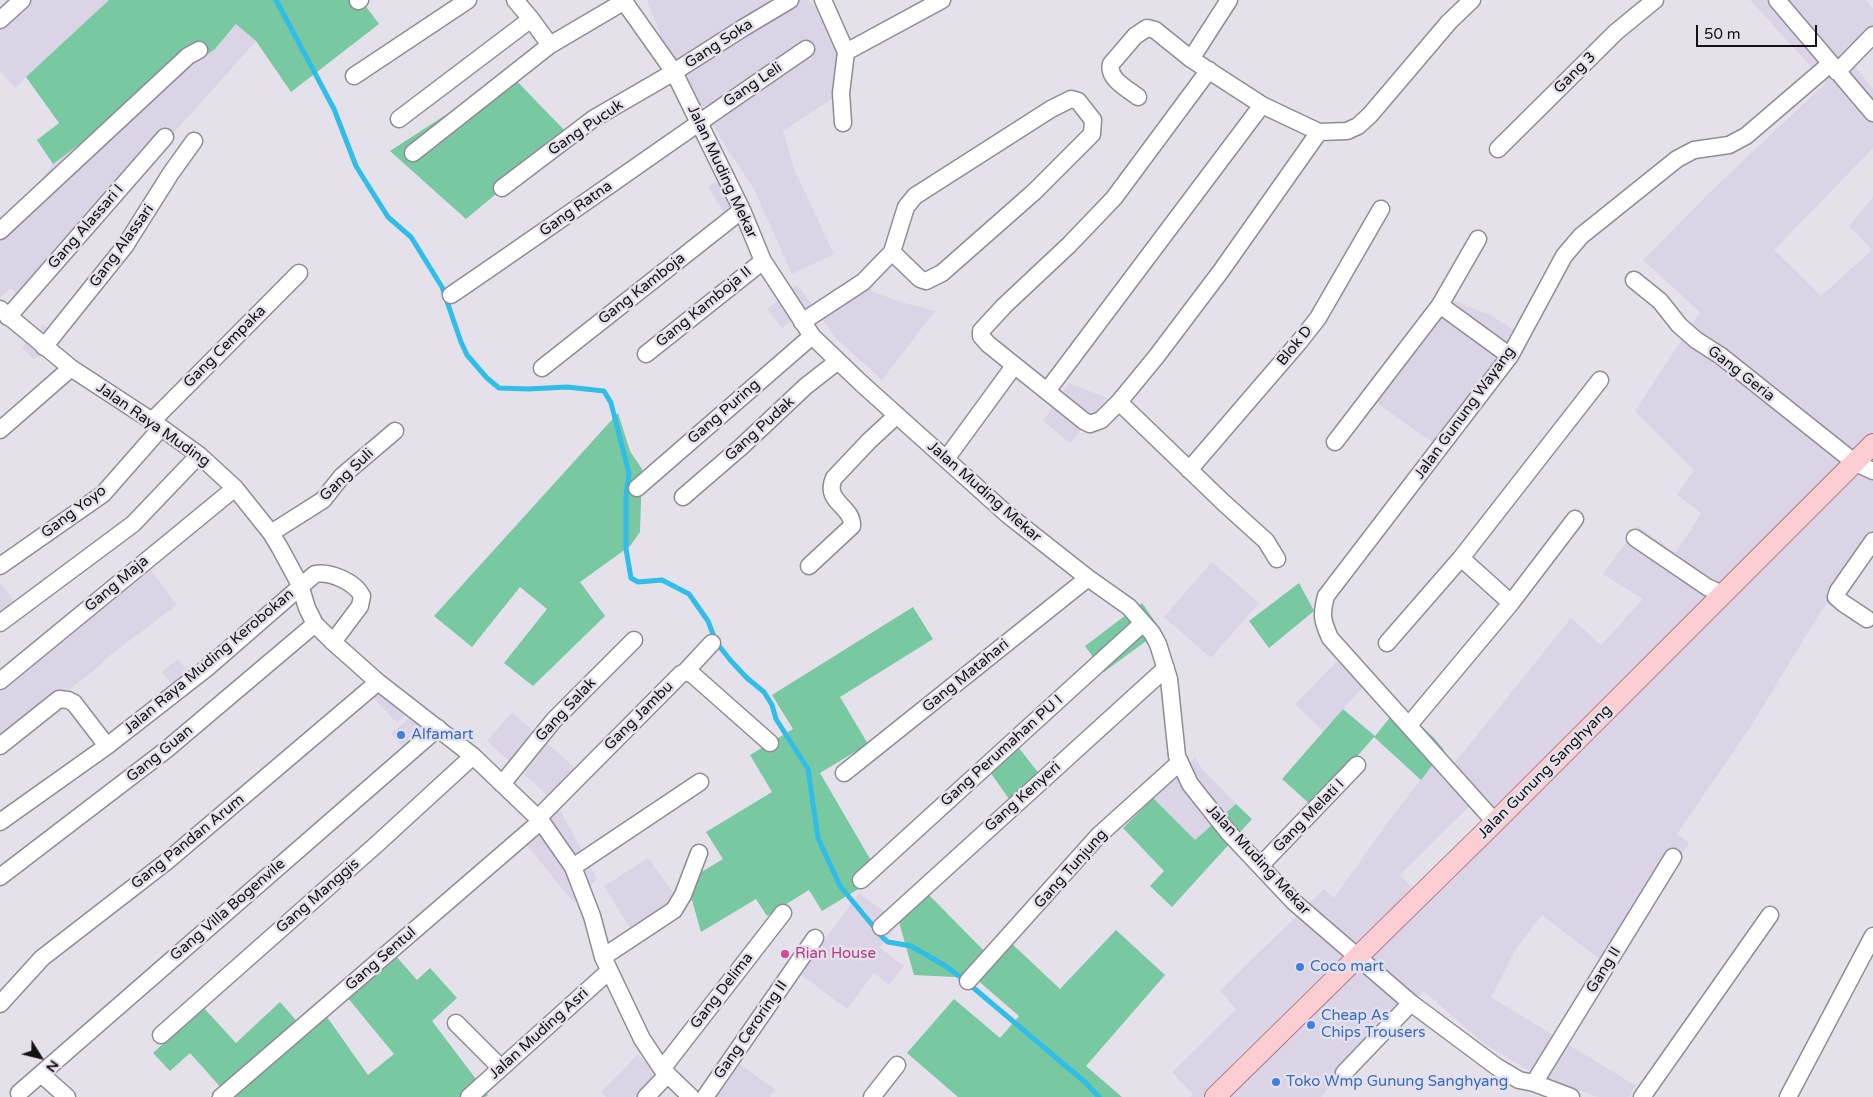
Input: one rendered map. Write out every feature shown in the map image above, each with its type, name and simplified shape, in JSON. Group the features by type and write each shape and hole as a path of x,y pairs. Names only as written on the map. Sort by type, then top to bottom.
{"main road":[{"name":"Jalan Gunung Sanghyang","path":"1215,1097 1358,958 1873,444"}],"street":[{"path":"0,20 22,0"},
{"path":"354,76 468,0"},
{"path":"516,0 550,44"},
{"name":"Gang Soka","path":"674,72 790,0"},
{"path":"823,0 846,52 841,93 843,123"},
{"path":"846,52 942,0"},
{"path":"1191,59 1229,0"},
{"path":"1138,97 1112,76 1110,68 1111,64 1135,36 1147,28 1155,30 1191,59 1262,105 1320,132 1347,130 1358,126 1370,115 1449,22 1472,0"},
{"name":"Gang 3","path":"1498,149 1616,32 1655,0"},
{"path":"1777,0 1834,68 1871,108"},
{"path":"413,153 550,44 623,1"},
{"name":"Jalan Muding Mekar","path":"623,1 674,72 742,210 763,261 812,336 1008,516 1129,607 1152,633 1158,644 1169,680 1177,756 1190,784 1229,833 1294,902 1410,1003 1496,1067 1519,1080 1534,1083 1571,1097"},
{"path":"399,120 531,19"},
{"name":"Jalan Gunung Wayang","path":"1495,822 1330,638 1323,622 1322,611 1326,596 1510,356 1564,256 1582,236 1677,159 1694,150 1729,145 1746,136 1834,68 1873,35"},
{"name":"Gang Leli","path":"699,122 806,49"},
{"path":"0,231 188,56 199,50"},
{"path":"1209,70 1114,198 1069,245 983,327 982,338 1014,366 1047,390 1084,421 1090,424 1101,420 1119,402 1156,357 1221,271 1320,132"},
{"name":"Gang Pucuk","path":"502,188 593,120 674,72"},
{"path":"802,322 863,282 882,264 892,252 906,207 915,196 1065,101 1072,99 1078,101 1093,120 1092,134 1034,192 932,280 920,279 892,252"},
{"path":"1047,390 1262,105"},
{"name":"Gang Ratna","path":"451,295 588,202 699,122"},
{"name":"Gang Alassari I","path":"4,313 165,137"},
{"name":"Gang Alassari","path":"44,347 125,246 148,213 171,173 194,141"},
{"name":"Blok D","path":"1189,470 1318,318 1380,209"},
{"name":"Gang Kamboja","path":"542,368 742,210"},
{"path":"1335,442 1440,305 1478,239"},
{"name":"Gang Kamboja II","path":"646,354 763,261"},
{"name":"Gang Cempaka","path":"156,425 299,273"},
{"name":"Gang Geria","path":"1634,280 1660,300 1679,325 1696,340 1721,356 1854,462 1873,471"},
{"path":"1440,305 1510,356"},
{"name":"Jalan Raya Muding","path":"4,313 71,368 199,455 235,488 271,533 305,581 307,608 315,624 378,682 473,756 540,820 573,867 592,916 606,964 642,1039 664,1072 691,1097"},
{"name":"Gang Puring","path":"636,488 812,336"},
{"name":"Gang Pudak","path":"683,497 748,441 806,386 838,361"},
{"path":"946,459 1014,366"},
{"path":"0,430 71,368"},
{"path":"1387,643 1460,558 1600,380"},
{"path":"1119,402 1266,541 1277,559"},
{"path":"809,566 852,526 850,517 832,494 830,486 834,478 897,415"},
{"name":"Gang Yoyo","path":"0,566 104,494 156,425"},
{"name":"Gang Suli","path":"271,533 323,500 342,476 395,431"},
{"path":"0,623 132,524 199,455"},
{"name":"Gang Maja","path":"0,681 235,488"},
{"path":"1409,725 1511,603 1575,519"},
{"path":"1635,538 1707,587 1722,594"},
{"path":"1867,619 1836,597 1838,591 1873,541"},
{"path":"1460,558 1511,603"},
{"path":"305,581 315,574 324,573 350,584 362,596 360,606 333,642"},
{"name":"Gang Matahari","path":"844,774 1088,578"},
{"name":"Jalan Raya Muding Kerobokan","path":"0,822 107,746 207,668 305,581"},
{"name":"Gang Perumahan PU I","path":"861,880 1143,623"},
{"name":"Gang Guan","path":"0,877 166,750 315,624"},
{"name":"Gang Salak","path":"502,784 554,720 634,640"},
{"path":"685,672 712,643"},
{"name":"Gang Kenyeri","path":"881,927 1166,668"},
{"name":"Gang Jambu","path":"540,820 685,672 692,674 770,743"},
{"name":"Gang Pandan Arum","path":"0,1004 42,958 166,862 378,682"},
{"path":"0,746 59,699 63,699 74,704 107,746"},
{"name":"Gang Villa Bogenvile","path":"19,1093 438,728"},
{"name":"Gang Manggis","path":"161,1035 377,844 473,756"},
{"name":"Gang Tunjung","path":"968,981 1098,836 1180,762"},
{"name":"Gang Melati I","path":"1260,866 1357,765"},
{"path":"573,867 700,782"},
{"name":"Gang Sentul","path":"221,1097 540,820"},
{"name":"Jalan Muding Asri","path":"469,1097 606,964 674,910 683,895 699,853"},
{"name":"Gang II","path":"1534,1083 1673,857"},
{"name":"Gang Delima","path":"646,1097 783,913"},
{"path":"1642,1097 1770,915"},
{"path":"1788,1097 1873,936"},
{"name":"Gang Ceroring II","path":"705,1097 815,938"},
{"path":"1344,1073 1410,1003"},
{"path":"456,1023 501,1068"},
{"path":"872,1097 897,1065"},
{"path":"41,1074 66,1097"}],"shaded area":[{"path":"13,0 109,0 15,88 0,71 0,22"},
{"path":"647,0 809,0 832,27 845,90 783,131 794,169 834,254 792,274 754,189 668,54"},
{"path":"1750,0 1866,0 1873,9 1873,37 1850,60 1873,89 1873,148 1774,250 1821,296 1872,250 1849,226 1873,197 1873,532 1815,621 1751,726 1677,834 1689,843 1610,967 1542,915 1517,947 1491,997 1636,1086 1628,1097 1598,1097 1538,1076 1483,1043 1424,991 1343,1072 1321,1097 1190,1097 1193,1094 1172,1072 1236,1009 1220,991 1324,889 1334,898 1388,822 1444,750 1453,765 1571,618 1601,645 1643,599 1603,574 1638,526 1675,553 1687,536 1701,513 1677,495 1694,470 1635,411 1700,312 1643,260 1711,191 1826,83","holes":["1475,801 1490,817 1413,889 1400,875"]},
{"path":"237,24 256,41 23,301 11,288 0,298 0,231 8,225 53,164 138,101 215,49"},
{"path":"727,176 760,228 749,234 737,214 728,220 708,186"},
{"path":"864,280 872,291 897,301 935,311 882,380 835,337 820,316"},
{"path":"797,285 812,304 782,328 767,309"},
{"path":"1452,300 1492,316 1526,338 1443,450 1373,400"},
{"path":"44,325 57,338 34,360 22,347"},
{"path":"1069,383 1107,398 1070,443 1043,421"},
{"path":"145,562 177,605 109,656 92,672 0,743 0,690"},
{"path":"1212,562 1259,603 1211,658 1164,617"},
{"path":"0,582 21,611 0,624"},
{"path":"178,659 191,675 175,688 162,672"},
{"path":"1338,660 1365,685 1323,731 1295,704"},
{"path":"381,678 410,710 397,723 367,691"},
{"path":"424,706 443,729 411,757 391,733"},
{"path":"512,712 583,775 557,804 487,741"},
{"path":"1195,757 1202,769 1236,804 1195,841 1153,798"},
{"path":"557,804 597,879 574,903 521,838"},
{"path":"648,858 678,899 635,936 604,886"},
{"path":"859,893 899,922 880,948 904,966 889,985 874,973 847,1009 800,974"},
{"path":"638,1054 664,1081 648,1097 606,1097 601,1092"},
{"path":"737,1062 776,1090 770,1097 716,1097"}],"green space":[{"path":"109,0 361,0 379,24 291,92 256,41 236,24 215,49 138,101 53,164 37,140 59,123 26,77"},
{"path":"508,72 568,134 466,219 390,151 478,94"},
{"path":"618,413 630,451 642,469 640,532 630,546 580,582 605,616 533,686 504,663 547,609 520,587 472,647 434,616"},
{"path":"1299,583 1314,611 1269,648 1249,621"},
{"path":"1142,603 1161,630 1104,672 1085,646"},
{"path":"913,607 933,639 840,697 868,744 820,773 880,876 822,911 809,890 767,916 756,899 701,932 692,900 683,904 675,888 723,859 706,832 772,792 750,755 793,729 772,695"},
{"path":"1400,705 1444,750 1421,780 1374,737 1313,807 1282,779 1343,709 1375,736"},
{"path":"1015,743 1041,776 1014,806 983,762"},
{"path":"1153,798 1195,840 1236,804 1252,819 1172,907 1150,886 1164,871 1123,828"},
{"path":"928,894 992,959 1009,941 1060,989 1116,930 1165,975 1086,1066 1122,1097 958,1097 907,1053 954,999 1000,1038 1019,1016 975,978 914,975 899,922"},
{"path":"395,955 417,980 430,968 457,998 432,1021 488,1095 485,1097 218,1097 224,1091 190,1053 170,1071 153,1053 203,1007 236,1043 280,1002 308,1034 327,1017 368,1075 394,1054 347,997"}],"waterway":[{"path":"276,0 334,109 356,166 388,217 411,237 442,287 467,355 487,378 499,388 567,387 604,391 611,403 629,473 626,496 626,549 631,578 638,582 662,580 689,594 708,621 716,642 747,678 764,692 772,705 776,719 808,769 818,838 840,886 883,938 888,942 911,946 944,965 1086,1083 1099,1097"}],"place":[{"name":"Alfamart","path":"401,735"},
{"name":"Rian House","path":"785,954"},
{"name":"Coco mart","path":"1300,967"},
{"name":"Cheap As Chips Trousers","path":"1311,1025"},
{"name":"Toko Wmp Gunung Sanghyang","path":"1276,1082"}]}
